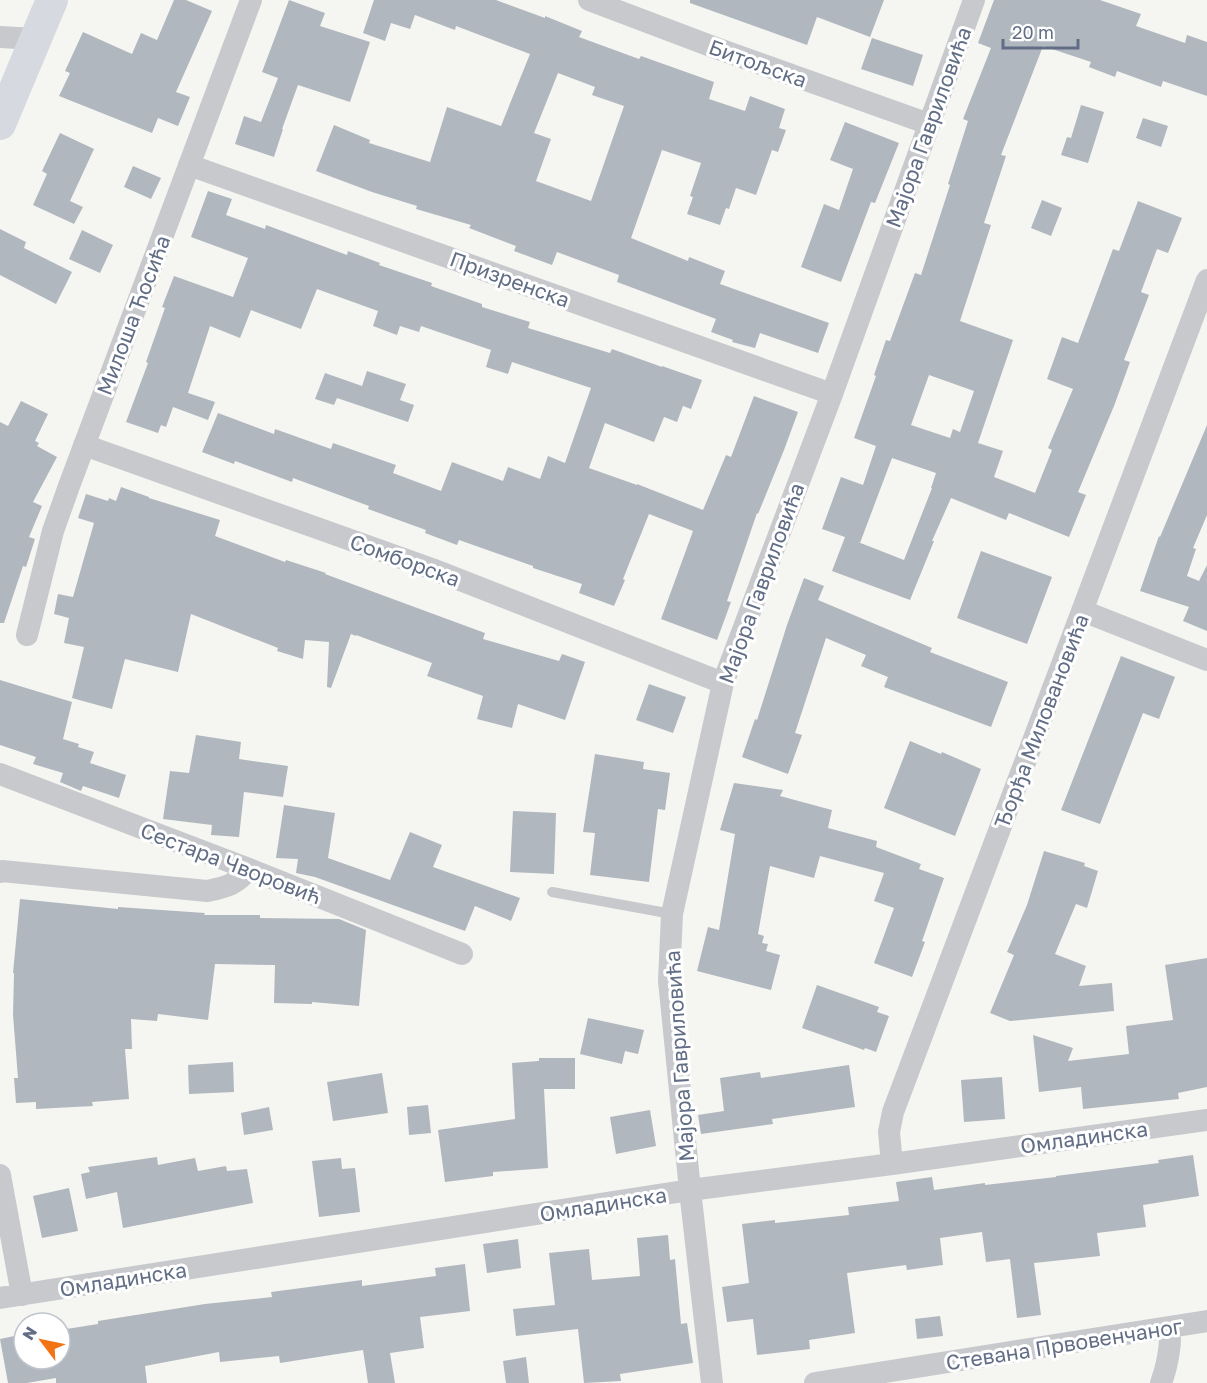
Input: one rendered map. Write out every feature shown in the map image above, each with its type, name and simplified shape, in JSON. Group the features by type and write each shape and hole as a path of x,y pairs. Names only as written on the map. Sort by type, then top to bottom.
{"main road":[{"path":"0,124 52,0"}],"street":[{"name":"Милоша Ћосића","path":"27,634 53,531 251,0"},
{"name":"Битољска","path":"589,0 928,124"},
{"name":"Мајора Гавриловића","path":"712,1383 669,981 672,914 723,683 832,394 974,0"},
{"path":"0,37 36,39"},
{"name":"Призренска","path":"189,165 832,394"},
{"name":"Ђорђа Миловановића","path":"892,1164 889,1132 893,1112 1207,280"},
{"name":"Сомборска","path":"84,445 432,569 723,683"},
{"path":"1083,611 1207,660"},
{"name":"Сестара Чворовић","path":"0,774 249,869 462,954"},
{"path":"0,872 207,891 234,884 249,869"},
{"name":"Омладинска","path":"11,1297 690,1190 1207,1120"},
{"path":"0,1175 11,1297"},
{"name":"Стевана Првовенчаног","path":"815,1383 1207,1321"},
{"path":"1161,1383 1167,1368 1170,1327"}],"lane":[{"path":"552,892 672,914"}],"building":[{"path":"174,0 186,0 212,11 176,92 190,97 178,126 158,118 152,133 59,96 70,73 65,71 83,32 132,54 141,33 157,40"},
{"path":"289,0 325,13 320,26 370,42 350,102 298,85 274,157 235,144 244,116 261,122 278,78 262,72"},
{"path":"374,0 496,0 582,31 579,37 639,59 641,56 714,82 709,99 745,111 750,96 785,109 779,128 786,130 778,152 772,150 756,195 736,188 729,209 726,208 720,225 687,214 693,197 690,196 701,163 662,150 631,238 688,261 689,257 725,271 720,284 829,323 818,353 760,333 755,348 732,342 733,340 711,332 716,319 617,282 619,275 557,252 552,265 514,251 516,246 469,228 471,225 416,209 417,206 316,171 334,125 370,140 369,143 430,162 447,107 501,126 530,54 456,26 455,30 415,15 410,29 391,23 385,41 363,33","holes":["558,73 595,87 592,95 624,106 591,201 536,181 551,139 534,133"]},
{"path":"690,0 884,0 870,37 817,17 807,45 690,3"},
{"path":"994,0 1100,0 1141,14 1136,26 1185,43 1187,35 1207,42 1207,96 1163,81 1161,87 1117,71 1115,77 1089,67 1091,62 1043,46 1001,155 1006,156 984,223 991,225 960,321 1013,340 978,443 1003,451 994,477 1035,493 1052,450 1048,448 1073,389 1047,379 1062,337 1078,343 1113,249 1119,251 1138,201 1182,218 1168,253 1157,249 1141,292 1149,295 1124,360 1130,362 1078,492 1086,495 1069,537 1009,513 1006,520 951,498 910,600 832,571 845,537 822,529 841,477 863,485 876,446 854,438 886,340 890,341 915,273 921,275 968,121 963,119 991,48 978,43","holes":["929,375 974,391 960,432 953,429 950,438 911,425","892,458 936,473 904,560 860,543"]},
{"path":"872,38 923,55 913,86 861,69"},
{"path":"1081,105 1104,112 1088,163 1061,155 1067,137 1071,138"},
{"path":"1143,118 1168,126 1161,147 1136,138"},
{"path":"845,122 899,143 875,203 871,202 841,282 801,267 824,204 839,210 853,169 830,160"},
{"path":"60,133 94,149 70,201 83,207 74,224 33,205 47,174 42,171"},
{"path":"133,166 161,178 151,199 124,187"},
{"path":"208,191 232,199 226,215 265,229 266,225 347,255 348,251 380,263 379,265 432,283 431,286 482,304 482,307 530,322 528,328 610,353 612,349 702,380 691,409 683,406 677,422 664,417 654,442 605,423 589,468 703,510 726,455 731,457 754,396 798,412 757,513 727,601 731,602 717,640 661,619 693,531 649,514 614,606 579,593 582,584 459,540 457,545 425,533 426,530 368,509 369,506 293,478 292,482 235,461 234,464 202,452 218,413 274,434 275,429 331,449 333,443 396,465 393,473 441,491 452,462 503,481 508,467 540,479 548,456 565,463 591,388 512,362 508,374 486,367 491,350 421,326 419,332 400,326 397,335 373,326 378,311 317,289 301,329 251,310 240,338 210,326 188,393 215,402 208,420 173,407 166,427 161,425 158,433 126,422 148,363 146,362 165,308 162,307 174,276 233,297 248,258 191,237"},
{"path":"1042,200 1062,208 1051,236 1031,228"},
{"path":"0,229 26,242 24,248 72,272 56,304 0,275"},
{"path":"82,230 113,245 100,273 69,259"},
{"path":"367,371 406,384 400,400 414,405 408,422 337,398 334,405 315,399 325,373 362,386"},
{"path":"21,401 48,414 35,441 39,443 37,446 57,457 33,502 42,506 29,537 35,539 26,567 23,566 4,623 0,623 0,422 8,426"},
{"path":"1207,425 1207,515 1193,548 1196,549 1187,576 1199,581 1207,565 1207,631 1183,621 1189,607 1140,591 1159,536"},
{"path":"121,487 220,520 215,536 285,562 286,560 326,573 485,633 483,639 559,661 562,654 585,662 565,720 518,704 512,728 477,719 483,696 427,676 432,663 351,634 331,688 327,687 329,642 305,640 303,659 277,651 278,648 191,614 178,672 125,659 112,709 72,698 84,647 64,643 69,618 54,614 58,594 73,597 94,523 78,518 86,494 108,501 109,498 116,501"},
{"path":"981,551 1052,577 1027,644 957,618"},
{"path":"804,578 824,586 818,600 932,648 930,652 1008,682 991,727 884,687 888,677 861,666 866,655 826,638 795,733 802,735 788,774 742,757 755,719 757,720"},
{"path":"1121,656 1175,677 1159,719 1143,713 1100,824 1061,810"},
{"path":"0,680 72,702 63,739 94,752 90,763 126,775 119,798 83,786 81,791 60,782 63,773 33,764 36,757 0,745"},
{"path":"649,684 686,697 673,733 636,720"},
{"path":"196,735 241,742 239,759 288,766 283,797 244,792 239,837 211,835 212,825 163,819 170,771 189,773"},
{"path":"910,741 981,769 955,836 884,808"},
{"path":"595,754 644,762 643,769 670,773 665,810 658,809 649,882 590,875 595,833 583,832"},
{"path":"734,783 783,790 780,796 832,810 828,828 877,841 876,847 921,864 919,869 944,878 912,977 874,963 894,908 874,901 884,873 820,856 814,878 770,866 758,934 764,936 762,943 768,944 766,951 780,955 771,990 697,971 708,927 719,930 735,834 720,830"},
{"path":"284,805 335,813 328,858 390,880 410,832 442,845 433,867 520,898 511,921 475,906 465,931 315,877 296,873 298,859 276,858"},
{"path":"513,811 556,813 554,874 510,872"},
{"path":"1044,851 1085,863 1084,866 1098,871 1087,908 1076,904 1055,954 1086,966 1079,986 1112,983 1114,1011 1010,1021 990,1013 1014,955 1007,952 1027,905"},
{"path":"20,899 118,909 118,907 205,913 204,915 339,919 366,930 359,1006 312,1002 312,1004 274,1003 275,965 215,964 208,1020 158,1014 157,1021 131,1019 132,1049 125,1049 129,1099 92,1102 93,1106 36,1109 36,1102 16,1103 14,1078 18,1078 13,1015 13,973"},
{"path":"1207,958 1207,1087 1178,1093 1179,1099 1083,1109 1081,1087 1039,1092 1033,1035 1073,1048 1068,1061 1129,1054 1126,1026 1173,1020 1165,965"},
{"path":"817,985 879,1007 877,1012 889,1016 876,1052 802,1028"},
{"path":"588,1018 644,1030 638,1054 625,1051 622,1064 580,1054"},
{"path":"539,1058 575,1058 575,1089 544,1089 548,1168 493,1172 493,1176 445,1182 438,1130 515,1119 512,1063 539,1061"},
{"path":"233,1062 234,1092 189,1094 188,1065"},
{"path":"849,1065 855,1107 772,1119 773,1124 701,1134 698,1115 724,1111 720,1078 760,1072 761,1078"},
{"path":"382,1073 388,1113 333,1121 327,1082"},
{"path":"1002,1077 1005,1119 964,1122 961,1080"},
{"path":"428,1105 431,1133 409,1135 407,1107"},
{"path":"269,1107 273,1130 244,1135 241,1113"},
{"path":"650,1110 656,1146 616,1154 610,1117"},
{"path":"1193,1155 1199,1196 1143,1205 1146,1227 1097,1233 1100,1256 1034,1263 1041,1315 1017,1318 1010,1259 986,1262 982,1232 940,1238 943,1265 907,1270 906,1265 847,1273 855,1333 809,1340 810,1349 757,1355 753,1319 727,1322 722,1287 749,1283 742,1224 849,1215 848,1207 899,1201 896,1182 932,1177 934,1190 1056,1177 1159,1163 1158,1160"},
{"path":"157,1157 158,1165 195,1158 198,1171 226,1166 227,1171 247,1169 253,1203 123,1228 117,1192 86,1199 81,1174 90,1172 88,1167"},
{"path":"341,1158 342,1169 355,1168 360,1212 319,1217 312,1161"},
{"path":"69,1188 78,1231 42,1238 33,1196"},
{"path":"668,1235 670,1260 675,1259 681,1324 687,1323 693,1363 620,1374 621,1381 584,1383 578,1329 516,1336 513,1309 555,1305 549,1253 589,1249 592,1280 640,1276 637,1238"},
{"path":"518,1239 521,1268 487,1273 483,1244"},
{"path":"465,1264 470,1311 420,1317 424,1348 390,1353 395,1383 368,1383 363,1350 280,1363 279,1356 220,1362 219,1352 145,1366 147,1383 56,1383 56,1378 27,1383 8,1383 0,1339 12,1336 12,1371 72,1371 72,1328 98,1324 98,1321 205,1304 272,1297 271,1292 362,1280 362,1286 436,1276 435,1268"},
{"path":"940,1316 943,1336 917,1339 915,1319"},
{"path":"526,1357 529,1383 506,1383 503,1361"}]}
